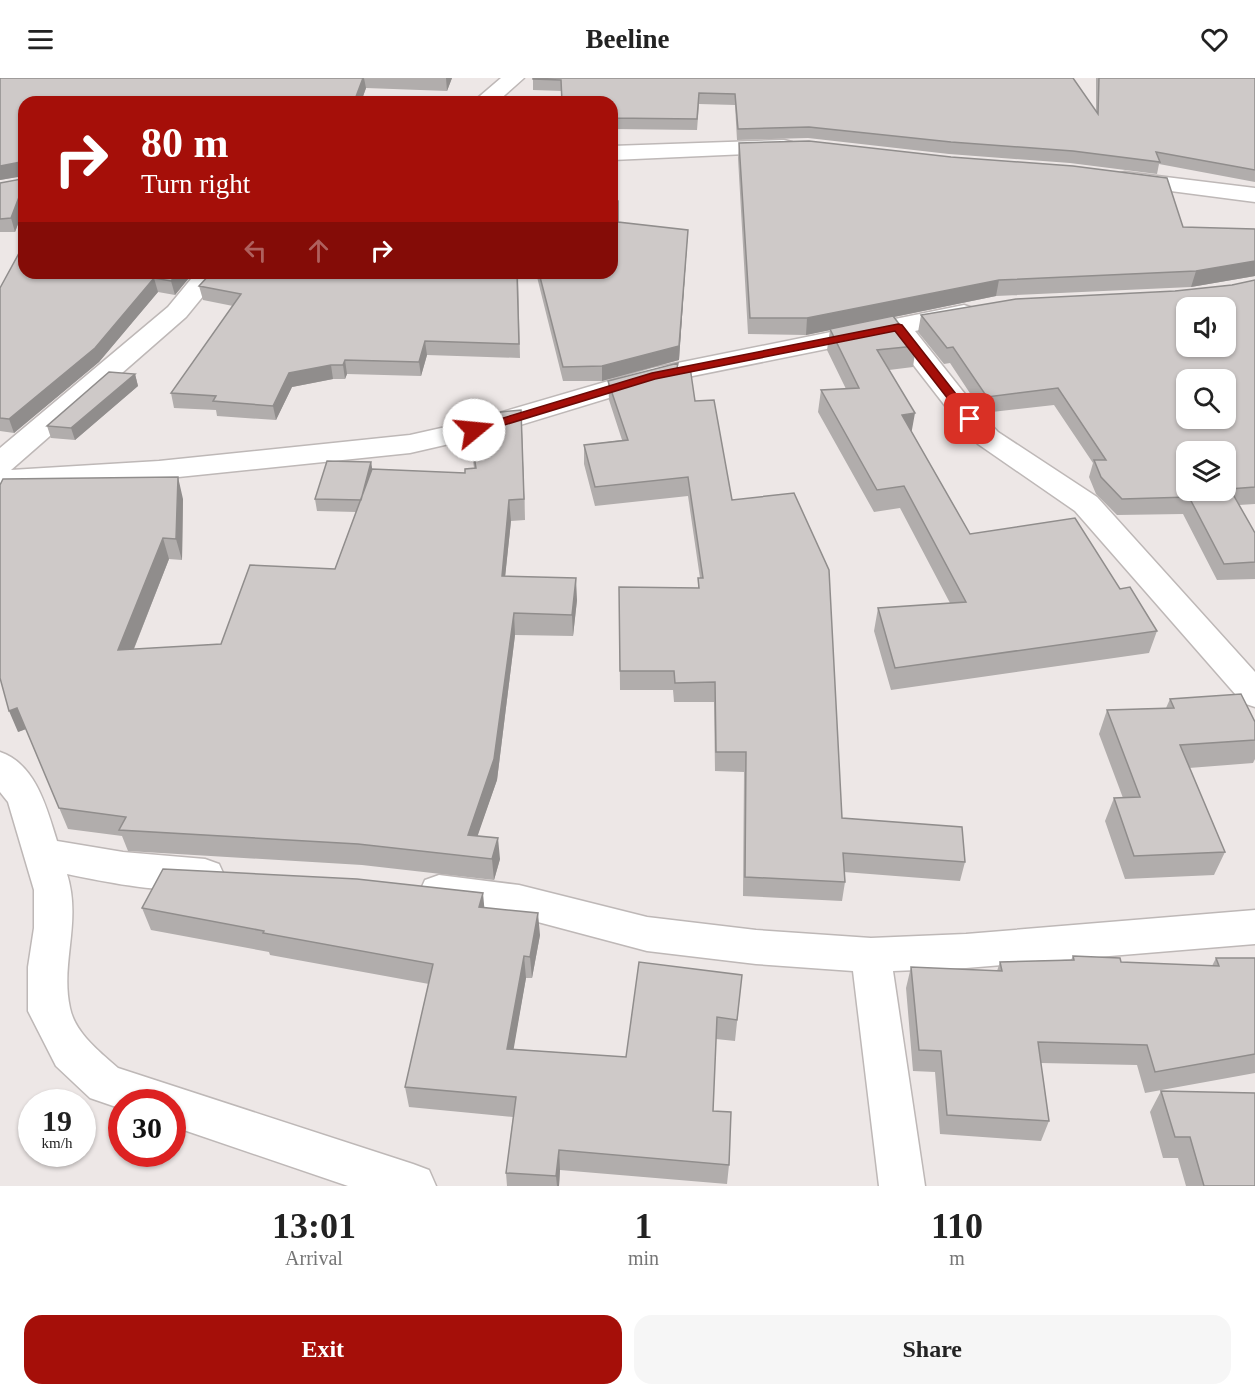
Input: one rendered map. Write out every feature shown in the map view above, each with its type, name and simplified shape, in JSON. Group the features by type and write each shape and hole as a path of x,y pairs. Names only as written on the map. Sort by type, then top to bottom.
{"street":[{"path":"495,96 518,84"},
{"path":"618,153 808,147"},
{"path":"1105,176 1255,195"},
{"path":"0,464 177,312 204,279"},
{"path":"0,480 159,470 410,444 474,430 652,376 985,308"},
{"path":"898,327 970,419 988,438 1086,504 1255,694"},
{"path":"0,766 25,797 53,890 54,928 48,966 49,1011 71,1052 105,1083 123,1089"},
{"path":"42,853 92,865 151,872 245,877"},
{"path":"407,888 519,901 647,934 756,947 871,955 966,951 1255,927"},
{"path":"871,955 902,1186"},
{"path":"186,1111 413,1186"}],"building":[{"path":"0,78 363,78 356,96 18,96 18,163 0,166"},
{"path":"1073,78 1098,114 1099,78 1255,78 1255,170 1156,152 1160,162 1073,151 951,142 809,127 738,129 735,94 699,93 697,119 618,118 618,96 562,96 561,80 533,79"},
{"path":"809,141 951,157 1073,166 1167,178 1183,227 1255,229 1255,261 1196,271 999,280 807,318 750,318 739,143"},
{"path":"18,180 18,200 11,218 0,219 0,183"},
{"path":"618,222 688,230 679,346 602,366 563,367 541,279 618,279"},
{"path":"18,255 18,279 153,279 95,348 9,419 0,418 0,288"},
{"path":"205,279 517,279 519,344 425,341 419,362 345,360 343,365 289,373 273,406 213,401 216,396 171,393 241,294 199,286"},
{"path":"1255,280 1255,487 1236,489 1236,441 1176,441 1176,497 1122,499 1101,477 1094,460 1106,460 1058,388 987,397 953,347 947,348 921,315 1016,299 1175,291 1232,285"},
{"path":"893,316 916,346 877,350 915,413 902,415 970,534 1075,518 1120,589 1130,587 1157,631 895,668 878,608 966,602 904,486 877,490 821,390 859,388 830,329"},
{"path":"678,363 677,368 690,367 695,401 714,400 732,500 794,493 829,570 842,818 962,827 965,862 843,853 845,882 745,877 746,752 716,752 715,682 675,683 674,671 620,671 619,587 699,588 698,578 703,578 688,477 595,487 584,445 628,440 608,381"},
{"path":"109,372 135,374 71,428 47,426"},
{"path":"521,410 524,499 509,500 502,576 576,578 572,615 514,613 494,759 468,835 498,838 492,859 358,844 119,830 126,817 59,808 17,708 9,711 0,678 0,485 3,479 178,477 176,539 163,538 118,650 221,644 250,565 335,569 372,469 465,473 465,469 476,468 468,421 501,412"},
{"path":"327,461 371,462 361,500 315,499"},
{"path":"1236,500 1255,533 1255,562 1224,564 1191,501"},
{"path":"1241,694 1255,722 1255,740 1180,745 1225,852 1134,856 1114,798 1140,797 1107,710 1174,708 1170,699"},
{"path":"163,869 357,879 483,893 479,907 538,913 530,957 524,956 507,1049 626,1057 639,962 742,975 737,1020 717,1017 713,1111 731,1112 729,1165 559,1150 556,1176 506,1173 516,1097 405,1087 433,964 142,908"},
{"path":"1073,956 1120,958 1121,962 1219,966 1216,958 1255,958 1255,1054 1155,1072 1147,1045 1038,1042 1049,1121 947,1115 941,1051 919,1050 911,967 1002,971 1000,962 1074,960"},
{"path":"1161,1091 1255,1093 1255,1186 1204,1186 1190,1137 1175,1137"}],"route":[{"path":"474,430 652,376 898,327 970,419"}]}
